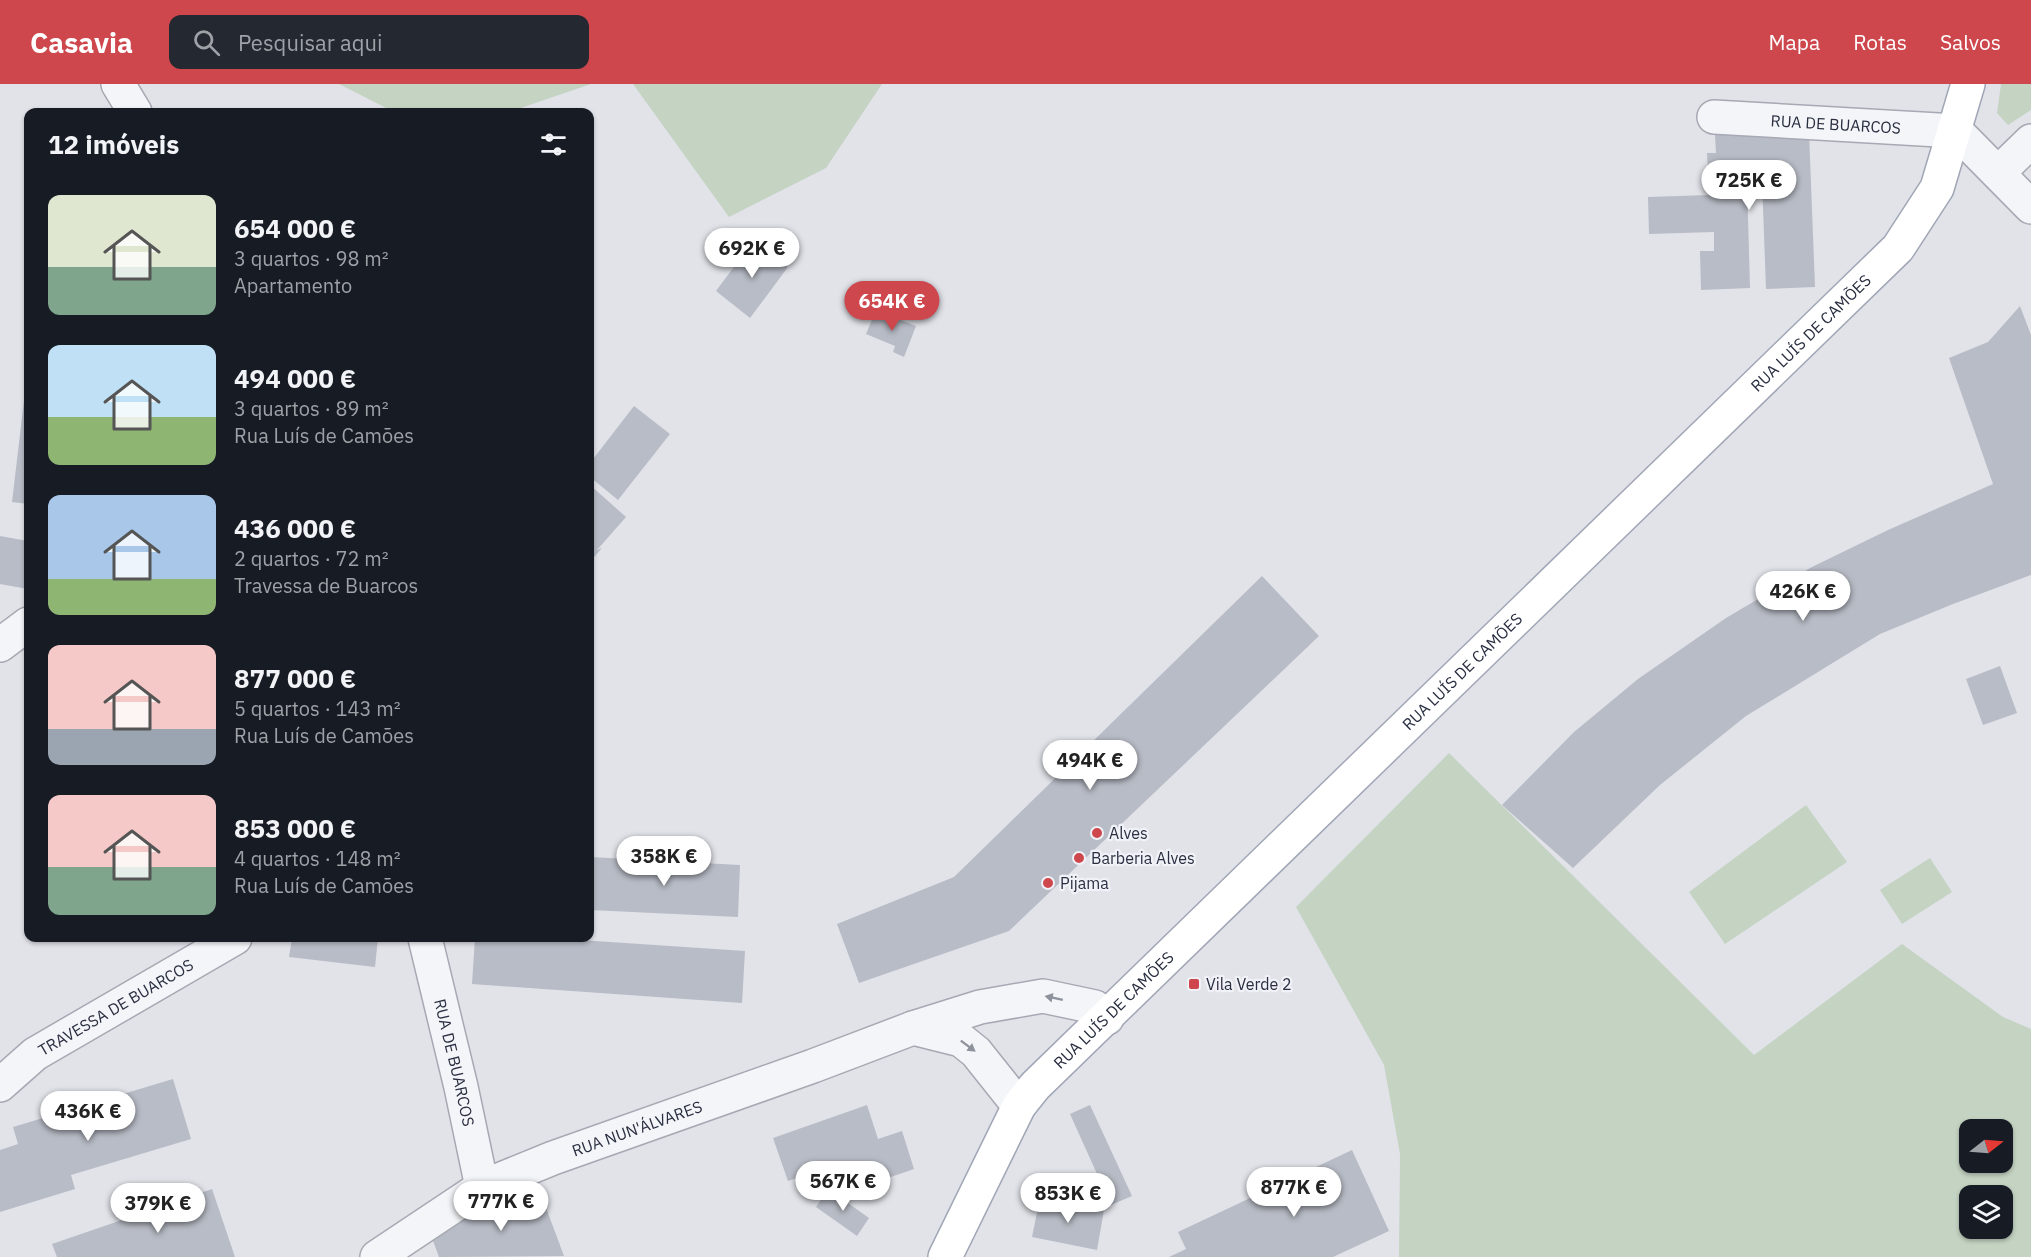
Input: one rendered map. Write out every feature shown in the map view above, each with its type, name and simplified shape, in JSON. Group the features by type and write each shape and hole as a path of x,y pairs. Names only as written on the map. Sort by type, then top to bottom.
{"main road":[{"name":"RUA LUÍS DE CAMÕES","path":"945,1257 1018,1106 1035,1086 1898,248 1937,188 1956,131 1968,84"}],"street":[{"path":"118,84 133,108"},
{"name":"RUA DE BUARCOS","path":"1714,117 1956,131"},
{"path":"1956,131 2031,207"},
{"path":"1998,173 2031,141"},
{"path":"0,645 24,627"},
{"name":"TRAVESSA DE BUARCOS","path":"0,1085 35,1054 228,942"},
{"name":"RUA DE BUARCOS","path":"427,942 482,1187"},
{"name":"RUA NUN'ÁLVARES","path":"377,1257 482,1187 553,1158 913,1028 980,1007 1043,996 1095,1007 1107,1018"},
{"path":"913,1028 961,1040 976,1052 1018,1106"}],"green space":[{"path":"339,84 591,84 521,108 386,108"},
{"path":"633,84 882,84 826,168 729,217"},
{"path":"2001,84 2031,84 2031,110 2008,125 1997,113"},
{"path":"1449,753 1754,1055 1902,944 2003,1017 2031,1029 2031,1257 1399,1257 1400,1154 1384,1065 1296,907"},
{"path":"1806,805 1847,862 1725,944 1689,892"},
{"path":"1930,858 1952,892 1902,924 1880,890"}],"building":[{"path":"1809,132 1815,287 1766,289 1762,180 1747,181 1750,288 1701,290 1700,251 1714,251 1714,232 1649,234 1648,197 1709,195 1707,153 1716,153 1715,135"},
{"path":"754,240 788,267 750,318 716,291"},
{"path":"2020,306 2031,335 2031,575 1880,634 1746,716 1660,785 1573,868 1502,805 1574,732 1638,679 1726,618 1812,567 1888,530 1993,484 1949,358 1988,342"},
{"path":"876,310 916,326 904,357 893,352 895,346 866,334"},
{"path":"24,400 24,504 12,502"},
{"path":"634,406 670,434 618,500 594,480 594,458"},
{"path":"594,489 626,517 597,550 602,548 594,557"},
{"path":"0,536 24,540 24,588 0,584"},
{"path":"1262,576 1319,636 1009,931 859,983 837,924 954,877"},
{"path":"2000,666 2017,713 1983,725 1966,679"},
{"path":"594,857 740,865 738,917 594,910"},
{"path":"594,941 745,951 742,1003 472,984 475,942"},
{"path":"291,942 378,942 375,967 289,957"},
{"path":"173,1079 191,1139 71,1175 75,1189 0,1212 0,1150 18,1144 13,1127"},
{"path":"867,1105 878,1139 902,1131 914,1169 850,1191 841,1163 788,1181 773,1138"},
{"path":"1090,1105 1132,1196 1111,1205 1070,1114"},
{"path":"1352,1150 1389,1231 1333,1257 1169,1257 1186,1249 1178,1232"},
{"path":"212,1189 235,1257 57,1257 52,1244"},
{"path":"539,1189 564,1256 439,1257 429,1230"},
{"path":"828,1189 869,1218 857,1236 816,1207"},
{"path":"1040,1198 1104,1210 1097,1250 1032,1237"}],"place":[{"name":"Alves","path":"1097,833"},
{"name":"Barberia Alves","path":"1079,858"},
{"name":"Pijama","path":"1048,883"},
{"name":"Vila Verde 2","path":"1194,984"}]}
